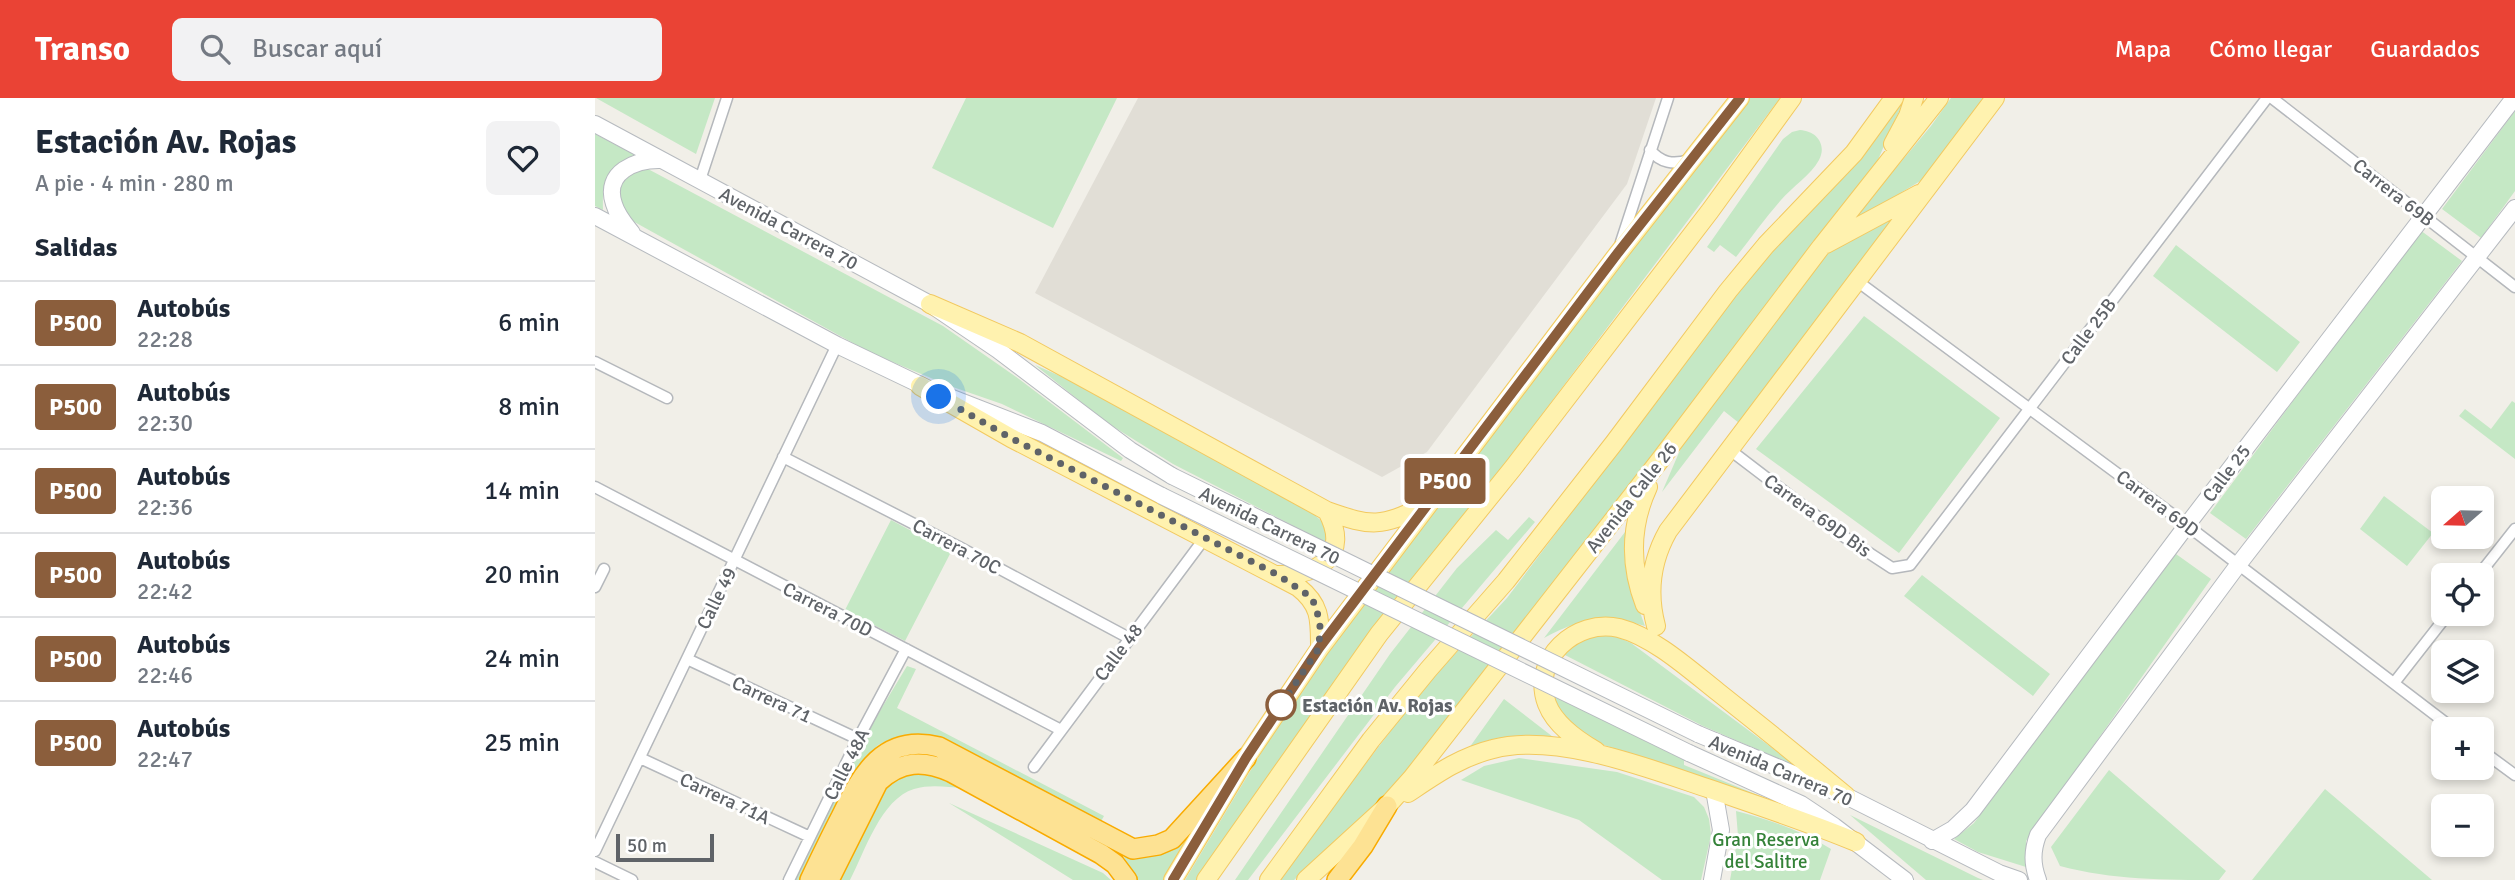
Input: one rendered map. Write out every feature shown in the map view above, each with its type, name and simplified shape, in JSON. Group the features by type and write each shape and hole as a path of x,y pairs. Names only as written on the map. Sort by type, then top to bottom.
{"highway":[{"path":"810,880 862,776 884,754 910,744 925,743 939,747 1133,849 1158,845 1172,839 1246,758"},
{"path":"829,880 879,782 890,771 919,762 936,765 951,772 1101,854 1115,864 1127,880"},
{"path":"1338,880 1387,806"}],"main road":[{"path":"1173,880 1246,758 1319,648 1617,254 1740,98"},
{"path":"1206,880 1379,634 1513,468 1710,211 1792,98"},
{"path":"1269,880 1371,740 1428,670 1506,582 1728,291 1766,245 1854,153 1894,98"},
{"path":"1871,184 1914,98"},
{"name":"Avenida Calle 26","path":"1306,880 1387,806 1450,731 1821,247 1939,98"},
{"path":"1656,626 1650,588 1660,545 1687,505 1996,98"},
{"name":"Calle 25","path":"1932,841 1954,829 1973,810 2514,98"},
{"name":"Avenida Carrera 70","path":"595,124 930,304 998,350 1130,450 1172,476 1698,734 1846,796 1932,841 2019,880"},
{"path":"634,237 614,206 614,181 622,169 629,165 664,160"},
{"path":"1821,247 1925,191"},
{"path":"2038,880 2032,849 2038,835 2238,565 2515,208"},
{"name":"Avenida Carrera 70","path":"595,216 837,345 920,386 1042,433 1162,496 1689,753 1801,804 1905,880"},
{"path":"930,304 1020,344 1327,511 1360,523 1377,524 1398,519 1427,504"},
{"path":"920,386 1011,438 1278,575 1311,597 1319,623 1319,648"},
{"path":"1660,460 1640,504 1633,546 1637,582 1656,626 1680,662"},
{"path":"1278,575 1298,575 1323,566 1332,553 1335,537 1334,524 1327,511"},
{"path":"1602,754 1570,733 1556,719 1547,705 1543,673 1551,655 1573,635 1588,629 1620,628 1639,636 1680,662 1846,796"},
{"path":"1387,806 1452,764 1495,748 1520,745 1602,754 1800,819 1856,842"},
{"path":"1712,880 1721,830 1714,790"}],"street":[{"path":"700,180 727,98"},
{"path":"1617,254 1668,98"},
{"name":"Carrera 69B","path":"2269,98 2515,287"},
{"name":"Calle 25B","path":"1910,565 2269,98"},
{"path":"1650,150 1661,160 1668,162 1692,159"},
{"name":"Carrera 69D","path":"1857,281 2187,525 2438,717"},
{"name":"Calle 49","path":"595,851 837,345"},
{"path":"595,362 667,398"},
{"name":"Carrera 69D Bis","path":"1730,450 1840,534 1892,568 1910,565"},
{"name":"Carrera 70C","path":"783,457 960,547 1129,638"},
{"name":"Carrera 70D","path":"595,487 1061,730"},
{"path":"2488,563 2515,529"},
{"name":"Calle 48","path":"1034,767 1204,539"},
{"path":"595,587 604,569"},
{"path":"2394,683 2439,626"},
{"name":"Calle 48A","path":"789,880 858,739 906,649"},
{"name":"Carrera 71","path":"687,659 858,739"},
{"name":"Carrera 71A","path":"640,758 810,837"},
{"path":"2494,760 2515,775"},
{"path":"595,862 632,880"}],"shaded area":[{"path":"1138,98 1656,98 1627,184 1427,452 1382,477 1035,293"}],"green space":[{"path":"596,98 715,98 696,154"},
{"path":"966,98 1117,98 1053,228 932,168"},
{"path":"1750,98 1780,98 1488,486 1422,566 1199,880 1185,880 1282,718 1345,628 1511,407"},
{"path":"1951,98 1985,98 1922,180 1849,224 1931,126"},
{"path":"1904,100 1877,162 1428,747 1368,813 1294,880 1277,880 1425,686 1507,598 1734,298 1792,226 1854,162"},
{"path":"2515,111 2515,191 2481,238 2442,209"},
{"path":"1800,130 1816,136 1821,144 1821,154 1816,165 1781,200 1736,257 1720,245 1714,252 1707,247 1783,139"},
{"path":"595,134 635,155 618,164 608,176 603,210 595,206"},
{"path":"648,169 943,326 1019,379 1123,458 1121,461 1002,404 871,353 629,219 619,192 622,179 628,174"},
{"path":"1902,209 1739,423 1724,411 1662,492 1684,441 1826,250"},
{"path":"2420,230 2462,261 2246,539 2210,513"},
{"path":"2176,245 2300,342 2277,372 2153,276"},
{"path":"1864,316 2000,418 1899,553 1756,449"},
{"path":"1035,365 1090,389 1307,508 1328,527 1327,543 1173,464 1106,422"},
{"path":"2512,401 2515,403 2515,459 2459,416 2465,409 2491,429"},
{"path":"2384,496 2431,531 2431,536 2407,566 2360,529"},
{"path":"1529,517 1535,522 1395,687 1248,880 1235,880 1390,654 1457,568 1496,530 1508,540"},
{"path":"891,520 951,552 905,641 845,610"},
{"path":"1625,532 1627,577 1645,626 1618,620 1593,620 1569,626 1544,638"},
{"path":"2176,554 2211,579 2026,841 2026,867 1978,852 1954,839 1974,823"},
{"path":"1922,575 2050,674 2033,696 1904,596"},
{"path":"1600,635 1615,636 1631,643 1798,767 1703,726 1563,654 1580,641"},
{"path":"907,666 916,669 897,708 1104,816 1099,825 907,738 893,740 880,744 862,766 805,880 793,880 860,744"},
{"path":"1550,694 1684,760 1684,765 1775,802 1598,743 1570,726"},
{"path":"1504,699 1557,740 1513,739 1469,748"},
{"path":"1519,758 1617,772 1694,797 1704,807 1711,835 1701,880 1662,880 1579,820 1461,780 1484,766"},
{"path":"2109,770 2226,871 2219,880 2119,877 2060,866 2051,847"},
{"path":"905,774 935,776 963,788 926,787 902,795 892,803 875,827 850,880 838,880 884,788"},
{"path":"2325,789 2432,880 2252,880"},
{"path":"949,803 1103,873 1111,880 1073,880"},
{"name":"Gran Reserva del Salitre","path":"1736,811 1785,827 1831,849 1820,880 1730,880 1738,836"},
{"path":"1850,815 1978,878 1983,880 1926,880"},
{"path":"1193,829 1163,880 1135,880 1123,855 1144,858 1162,853"}],"bus line":[{"name":"P500","path":"1173,880 1246,758 1319,648 1617,254 1740,98"}],"place":[{"name":"Estación Av. Rojas","path":"1281,705"}],"route":[{"path":"939,397 1011,438 1278,575 1311,597 1319,623 1319,648 1281,705"}]}
